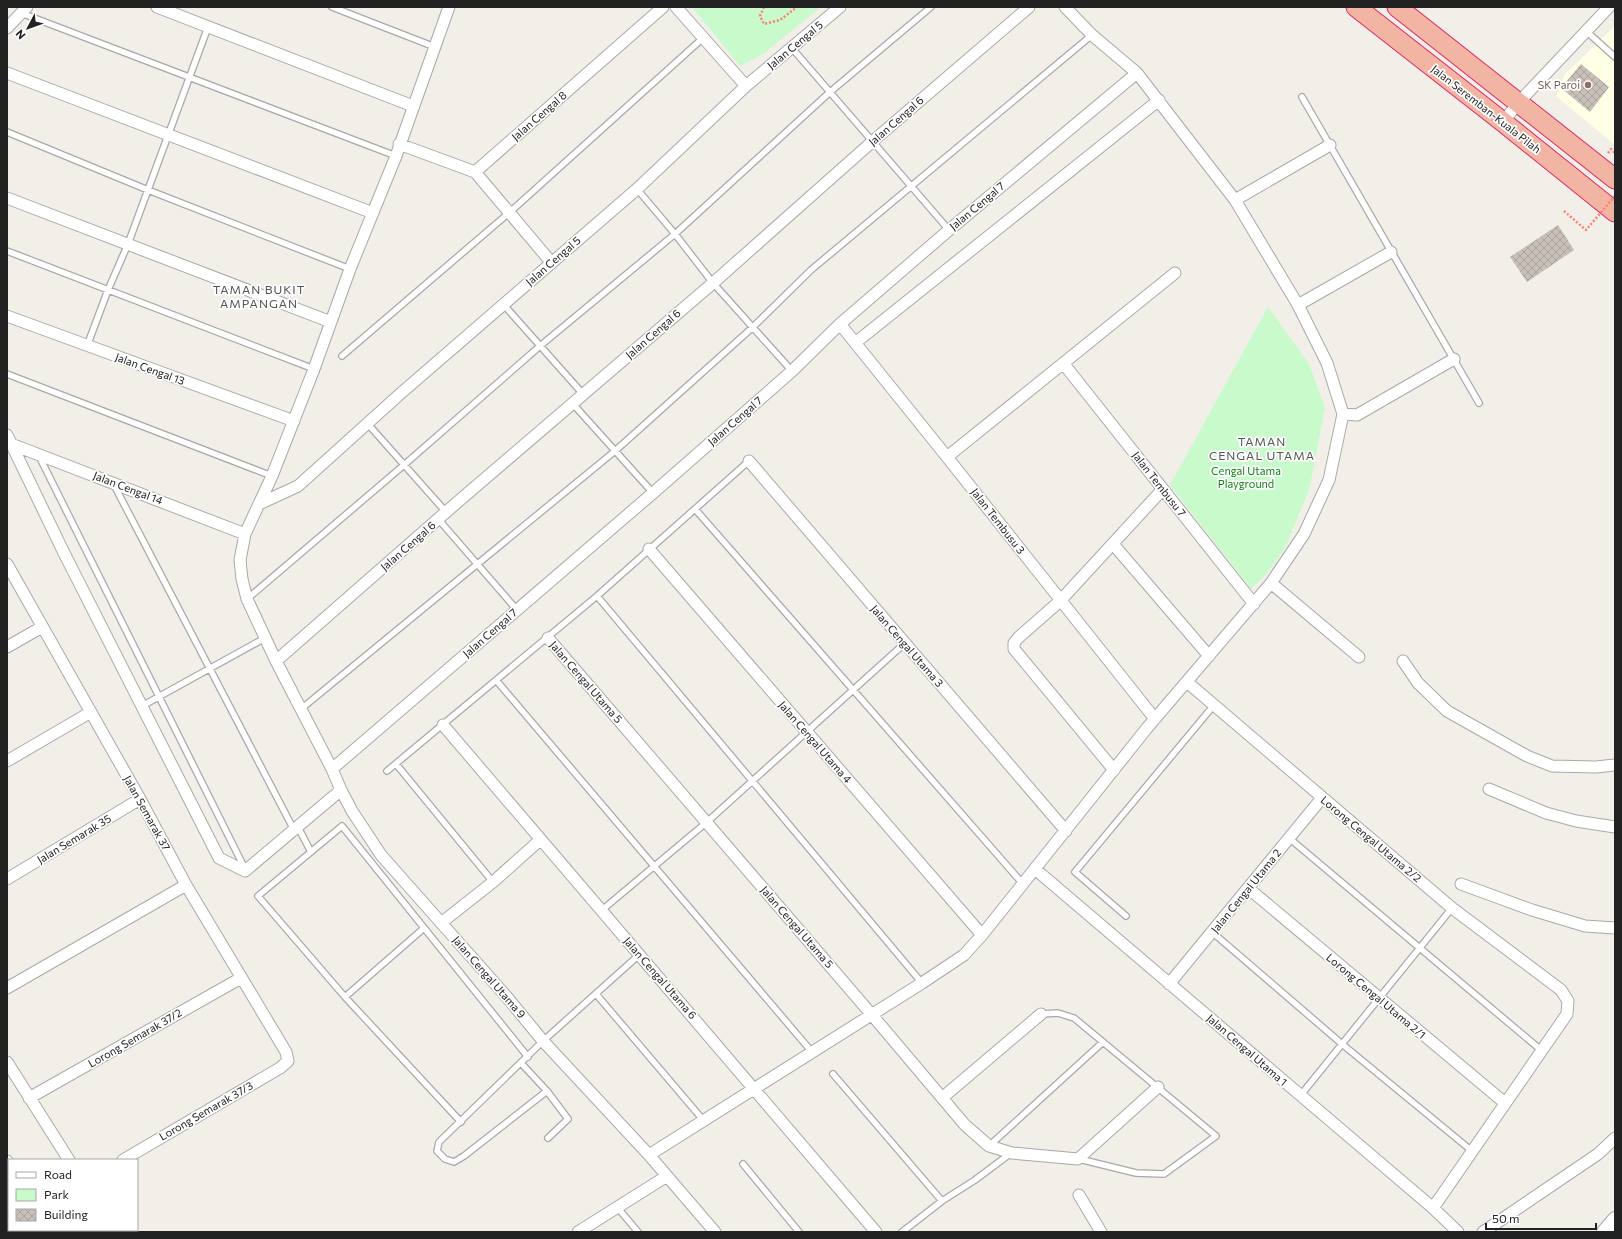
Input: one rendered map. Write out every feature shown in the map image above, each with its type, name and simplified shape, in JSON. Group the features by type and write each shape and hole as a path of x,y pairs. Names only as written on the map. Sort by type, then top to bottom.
{"highway":[{"name":"Jalan Seremban-Kuala Pilah","path":"1356,7 1615,212"},
{"path":"1397,7 1615,179"}],"street":[{"path":"156,7 413,106"},
{"name":"Jalan Cengal Utama 9","path":"449,7 396,156 350,269 294,421 272,476 245,534 240,560 242,579 247,599 276,661 352,811 381,855 544,1041 649,1155 715,1232"},
{"name":"Jalan Cengal 8","path":"475,172 663,7"},
{"path":"676,7 746,86"},
{"name":"Jalan Cengal 5","path":"259,504 298,486 367,423 637,189 746,86 840,7"},
{"name":"Jalan Cengal 6","path":"276,661 1029,7"},
{"path":"649,1155 872,1015 964,954 982,935 1155,719 1271,583 1304,534 1329,480 1343,414 1327,363 1298,305 1235,200 1159,100 1137,73 1092,35 1065,7"},
{"path":"1503,122 1519,102 1609,7"},
{"path":"7,28 24,10"},
{"path":"7,73 373,213"},
{"name":"Jalan Cengal 7","path":"332,769 653,493 792,371 840,324 948,230 1137,73"},
{"path":"855,343 1159,100"},
{"path":"399,144 475,172 551,262"},
{"path":"1235,200 1330,146"},
{"path":"7,198 331,322"},
{"path":"1298,305 1391,252"},
{"path":"947,457 1175,273"},
{"name":"Jalan Cengal 13","path":"7,316 294,421"},
{"name":"Jalan Tembusu 3","path":"840,324 1155,719"},
{"path":"1343,414 1357,415 1454,359"},
{"name":"Jalan Tembusu 7","path":"1063,363 1254,604"},
{"path":"9,439 64,553 219,858 246,871 341,790"},
{"name":"Jalan Cengal 14","path":"9,439 38,454 245,534"},
{"name":"Jalan Cengal Utama 3","path":"749,461 1066,831"},
{"path":"1114,770 1014,649 1014,644 1019,636 1060,601 1163,489"},
{"path":"1113,544 1209,656"},
{"name":"Jalan Cengal Utama 4","path":"649,549 982,935"},
{"name":"Jalan Semarak 37","path":"7,564 91,712 186,885 286,1052 288,1061"},
{"path":"1271,583 1359,657"},
{"path":"7,647 42,627"},
{"name":"Jalan Cengal Utama 5","path":"548,638 965,1125 989,1146 1012,1153 1078,1159"},
{"path":"1403,661 1418,683 1447,711 1527,756 1552,766 1596,767 1615,765"},
{"name":"Lorong Cengal Utama 2/2","path":"1187,682 1452,908 1561,990 1568,1001 1566,1014 1542,1050"},
{"path":"7,761 91,712"},
{"name":"Jalan Cengal Utama 6","path":"443,725 876,1232"},
{"path":"1489,789 1546,813 1576,821 1615,827"},
{"name":"Jalan Cengal Utama 2","path":"1169,984 1322,798"},
{"name":"Jalan Semarak 35","path":"7,879 140,800"},
{"path":"441,923 493,882 540,840"},
{"name":"Jalan Cengal Utama 1","path":"1035,869 1433,1208 1458,1232"},
{"path":"1461,884 1532,910 1585,926 1615,928"},
{"path":"7,988 186,885"},
{"name":"Lorong Cengal Utama 2/1","path":"1248,888 1505,1103"},
{"name":"Lorong Semarak 37/2","path":"29,1098 241,978"},
{"path":"942,1098 1041,1014"},
{"path":"1433,1208 1542,1050"},
{"name":"Lorong Semarak 37/3","path":"125,1159 280,1068 288,1061"},
{"path":"7,1062 68,1159"},
{"path":"1078,1159 1158,1088"},
{"path":"1483,1232 1598,1154 1615,1138"},
{"path":"578,1232 667,1176"},
{"path":"1079,1195 1101,1232"},
{"path":"1604,1232 1615,1220"}],"lane":[{"path":"332,7 435,47"},
{"path":"247,599 540,346 675,234 830,92 931,7"},
{"path":"24,10 189,77 396,156"},
{"path":"87,346 108,290 128,244 167,134 208,27"},
{"path":"1586,31 1615,57"},
{"path":"301,709 615,451 753,327 811,270 1092,35"},
{"path":"342,356 510,212 703,38"},
{"path":"791,47 948,230"},
{"path":"1302,96 1479,403"},
{"path":"7,132 148,190 350,269"},
{"path":"637,189 675,234 713,283 792,371"},
{"path":"7,251 314,369"},
{"path":"503,304 583,394"},
{"path":"7,374 272,476"},
{"path":"573,404 653,493"},
{"path":"367,423 404,465 477,565 517,610"},
{"path":"38,454 246,871"},
{"path":"387,771 548,638 749,461"},
{"path":"113,482 210,670 296,829 312,852"},
{"path":"695,509 1023,884"},
{"path":"596,596 922,983"},
{"path":"142,706 210,670 265,638"},
{"path":"602,910 707,822 905,643"},
{"path":"496,680 812,1052"},
{"path":"1126,916 1075,872 1214,705"},
{"path":"396,764 493,882"},
{"path":"460,1122 345,997 258,896 342,826 528,1056"},
{"path":"1289,838 1419,949 1542,1050"},
{"path":"1300,1096 1452,908"},
{"path":"345,997 424,928"},
{"path":"1212,932 1342,1044 1472,1151"},
{"path":"546,1091 464,1156 454,1162 445,1159 437,1151 439,1142 544,1041 639,955"},
{"path":"596,994 704,1121"},
{"path":"1041,1014 1058,1013 1074,1018 1216,1136 1164,1174 1136,1173 1078,1159"},
{"path":"989,1146 1103,1042"},
{"path":"521,1063 568,1119 548,1138"},
{"path":"833,1074 942,1201"},
{"path":"902,1232 942,1201 975,1180 1012,1153"},
{"path":"743,1164 799,1232"},
{"path":"617,1207 638,1232"}],"path":[{"path":"764,7 760,16 764,24 780,20 797,7"},
{"path":"1564,211 1586,230 1615,196"}],"shaded area":[{"name":"SK Paroi","path":"1615,26 1615,145 1556,96 1565,74"}],"green space":[{"path":"692,7 821,7 763,54 740,66"},
{"name":"Cengal Utama Playground","path":"1268,307 1309,364 1325,408 1309,490 1285,548 1267,573 1251,589 1170,485"}],"building":[{"path":"1581,64 1609,87 1590,112 1561,88"},
{"path":"1558,225 1574,250 1527,282 1510,257"}],"place":[{"name":"SK Paroi","path":"1588,85"}],"district":[{"name":"TAMAN BUKIT AMPANGAN","path":"259,297"},
{"name":"TAMAN CENGAL UTAMA","path":"1262,449"}]}
